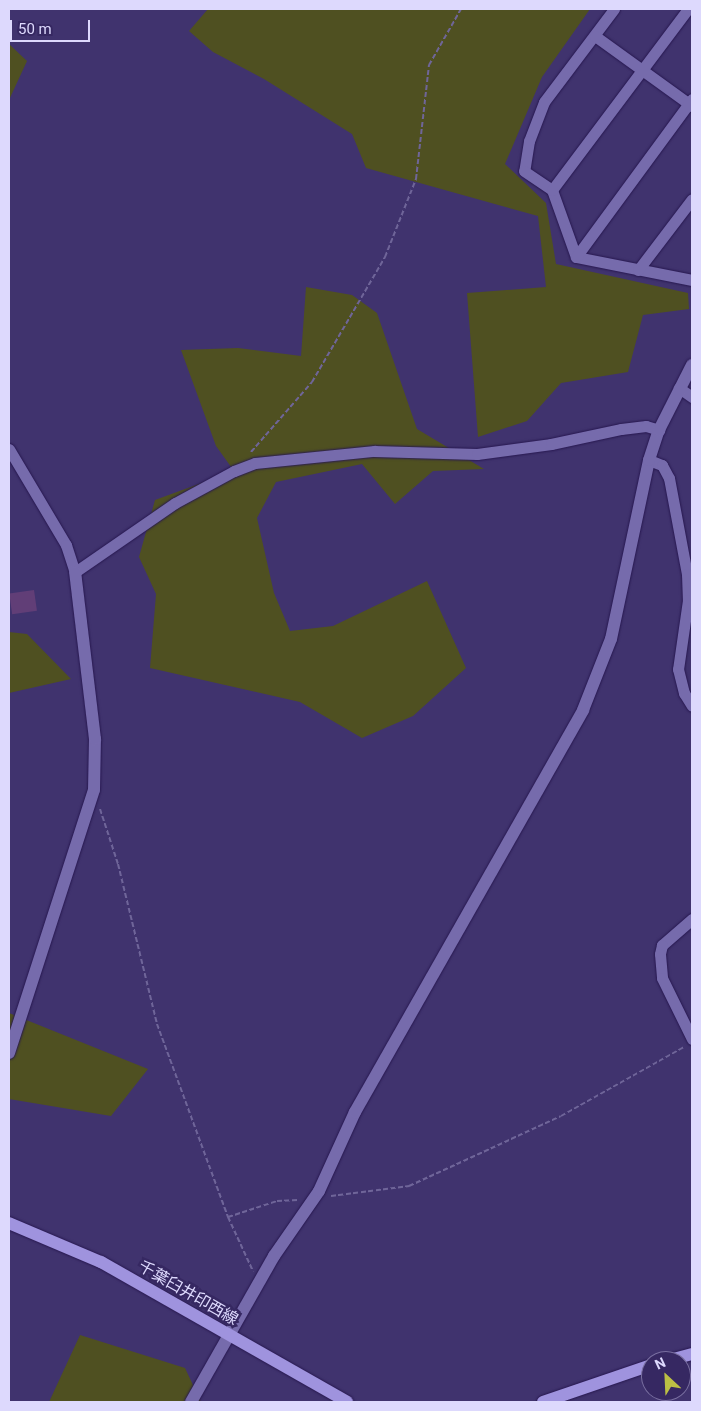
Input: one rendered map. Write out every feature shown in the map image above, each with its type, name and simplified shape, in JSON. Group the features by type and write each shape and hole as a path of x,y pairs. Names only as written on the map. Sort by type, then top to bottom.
{"main road":[{"name":"千葉臼井印西線","path":"9,1223 101,1262 347,1402"},
{"path":"543,1402 641,1368"}],"street":[{"path":"576,257 552,190 524,171 529,141 544,102 614,9"},
{"path":"552,190 688,9"},
{"path":"576,257 691,103 594,36"},
{"path":"638,270 692,199"},
{"path":"576,257 692,280"},
{"path":"191,1402 287,1236 319,1191 355,1112 583,710 598,678 625,583 649,460 659,430 692,365"},
{"path":"679,388 692,397"},
{"path":"75,572 176,503 234,471 256,464 374,451 477,454 551,444 629,428 646,426 659,430"},
{"path":"9,449 66,545 75,572 95,739 94,790 9,1053"},
{"path":"649,460 662,466 669,478 687,574 688,600 678,669 692,706"},
{"path":"692,919 662,945 660,954 662,978 692,1038"}],"path":[{"path":"247,456 312,382 385,257 416,178 429,65 461,9"},
{"path":"94,790 118,864 157,1024 228,1217 259,1283"},
{"path":"319,1191 328,1196 409,1186 561,1116 682,1047 692,1045"},
{"path":"228,1217 277,1201 295,1199 310,1205"}],"shaded area":[{"path":"208,9 590,9 542,77 505,164 546,203 556,264 688,293 689,309 643,315 628,372 561,383 527,421 478,437 467,293 546,287 538,216 366,168 352,134 264,79 213,52 189,31"},
{"path":"9,44 27,61 9,100"},
{"path":"306,287 352,295 377,313 417,429 484,469 433,471 395,504 362,464 276,482 257,518 274,593 290,631 333,626 427,581 466,668 413,716 362,738 300,702 150,668 156,594 139,557 155,500 234,471 216,446 181,350 238,348 301,356"},
{"path":"9,632 27,634 71,679 9,693"},
{"path":"9,1013 148,1069 111,1116 9,1099"},
{"path":"80,1335 185,1368 201,1402 49,1402"}],"building":[{"path":"34,590 37,611 12,614 9,593"}]}
